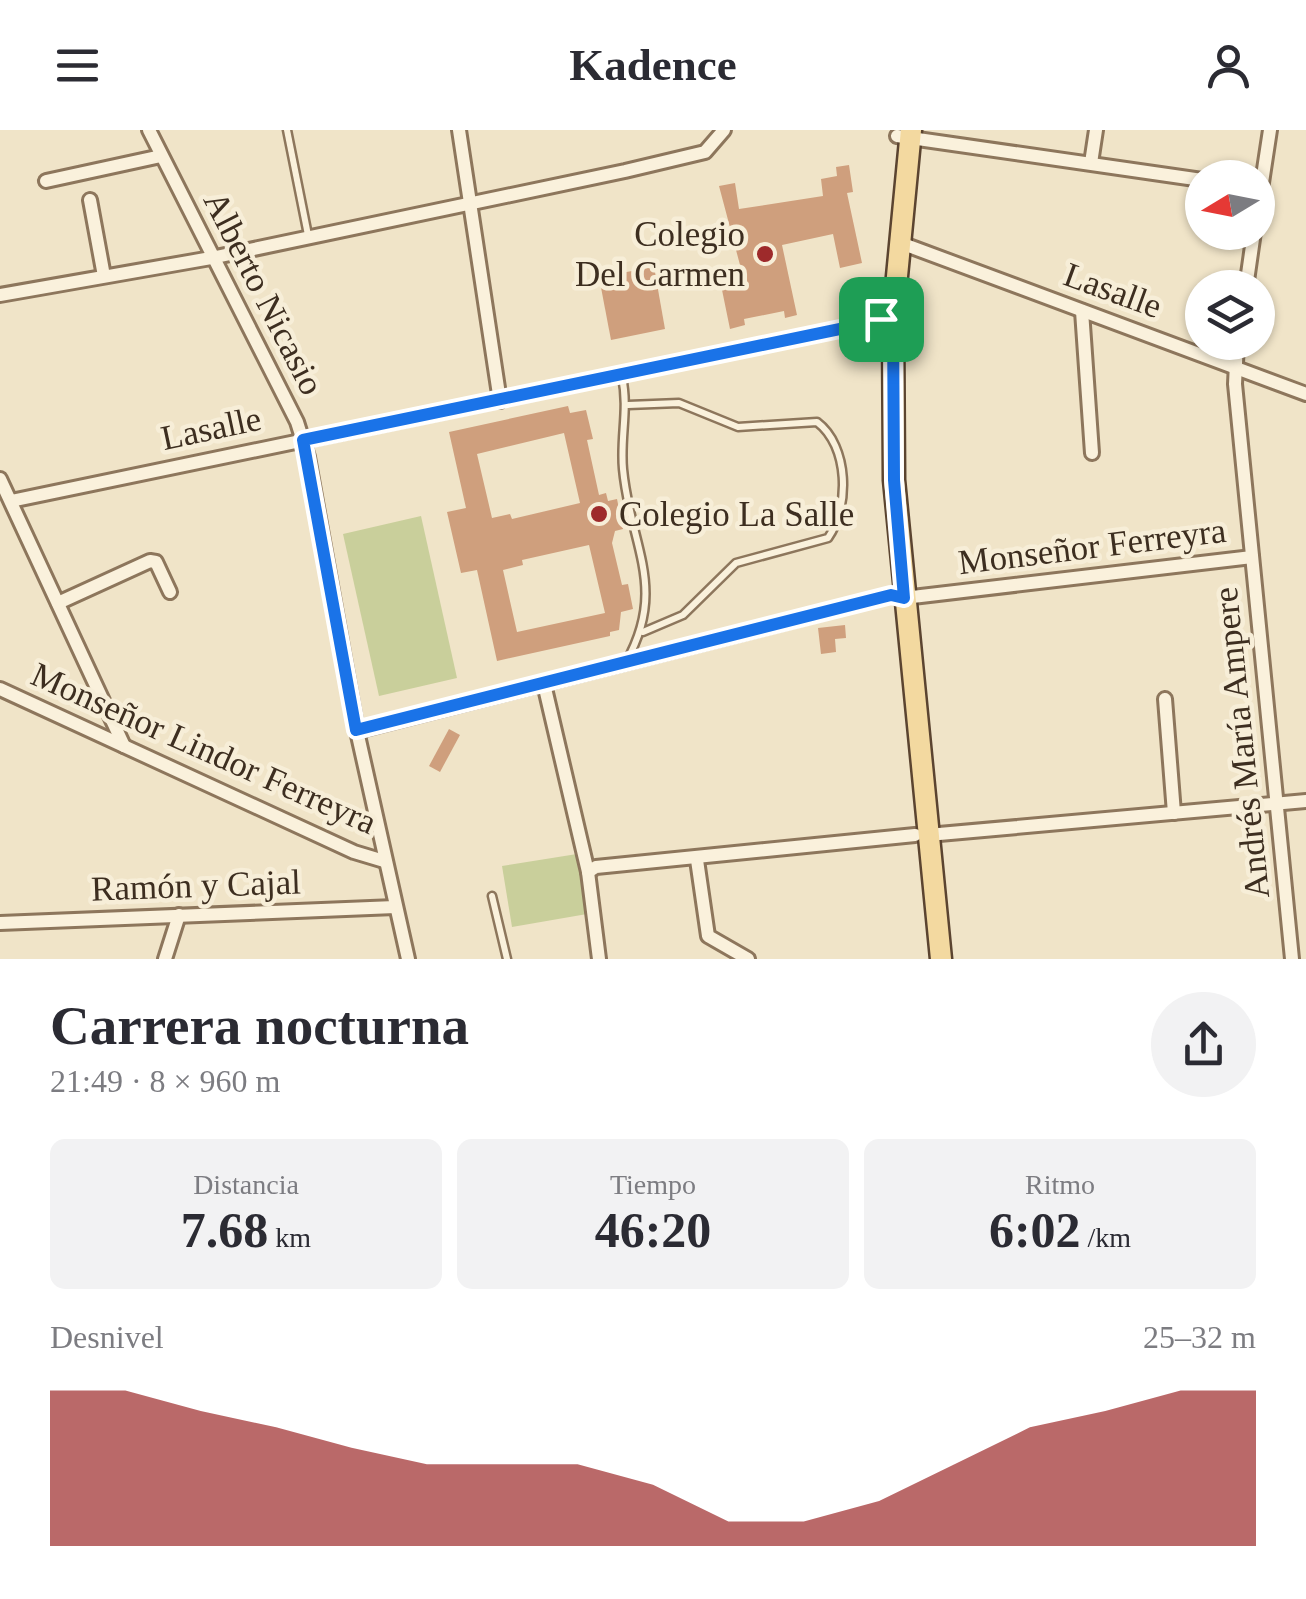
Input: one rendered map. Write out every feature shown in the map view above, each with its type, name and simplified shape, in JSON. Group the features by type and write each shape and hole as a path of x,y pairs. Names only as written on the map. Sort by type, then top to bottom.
{"main road":[{"path":"887,318 898,242 904,133"},
{"path":"904,133 887,318 882,493 922,835 941,959"},
{"path":"922,835 927,959"}],"street":[{"name":"Alberto Nicasio","path":"149,130 303,440 356,730 408,959"},
{"path":"459,130 500,400"},
{"path":"0,295 210,258 698,155 710,148 724,130"},
{"path":"1091,163 1096,130"},
{"path":"1264,160 1270,130"},
{"path":"904,133 1185,177"},
{"path":"46,181 162,156"},
{"path":"90,200 104,276"},
{"name":"Lasalle","path":"898,242 1306,394"},
{"path":"1082,311 1092,453"},
{"name":"Lasalle","path":"11,501 622,377 887,318"},
{"name":"Andrés María Ampere","path":"1236,360 1292,959"},
{"path":"0,479 124,746"},
{"name":"Monseñor Ferreyra","path":"356,730 897,597 1252,557"},
{"path":"58,602 150,561 156,562 170,592"},
{"path":"544,684 588,872 599,959"},
{"name":"Monseñor Lindor Ferreyra","path":"0,688 354,852 384,860"},
{"path":"1165,698 1174,812"},
{"path":"588,872 596,868 922,835 1306,801"},
{"path":"697,860 708,936 748,959"},
{"name":"Ramón y Cajal","path":"0,923 395,908"},
{"path":"165,959 179,915"}],"lane":[{"path":"287,130 308,236"},
{"path":"622,377 628,405 623,474 648,602 643,632 626,663"},
{"path":"628,405 679,403 738,427 817,422 830,435 842,470 834,530 828,538 736,563 683,615 643,632"},
{"path":"492,896 507,959"}],"green space":[{"path":"421,516 457,678 379,696 343,534"},
{"path":"577,854 587,914 512,927 502,866"}],"building":[{"path":"849,165 853,192 847,193 862,263 840,268 833,234 782,245 797,315 785,318 784,311 744,319 745,325 730,329 721,285 744,280 719,186 735,183 739,209 823,196 821,179 837,176 836,167"},
{"path":"654,267 665,329 611,340 599,277"},
{"name":"Colegio La Salle","path":"568,406 570,413 586,410 593,439 587,440 599,495 606,493 608,501 617,499 623,529 615,531 612,543 622,585 628,584 633,609 621,612 619,630 610,632 610,636 497,661 477,570 461,573 447,512 466,508 449,432","holes":["564,433 580,503 512,519 510,514 492,518 477,454","589,545 605,613 517,632 503,570 523,565 522,560"]},
{"path":"845,625 846,638 835,639 836,652 821,654 818,628"},
{"path":"449,729 460,735 440,772 429,766"}],"place":[{"name":"Colegio Del Carmen","path":"765,254"},
{"name":"Colegio La Salle","path":"599,514"}],"route":[{"path":"893,318 894,480 904,598 891,595 356,730 303,440 806,339 881,319 893,318"}]}
